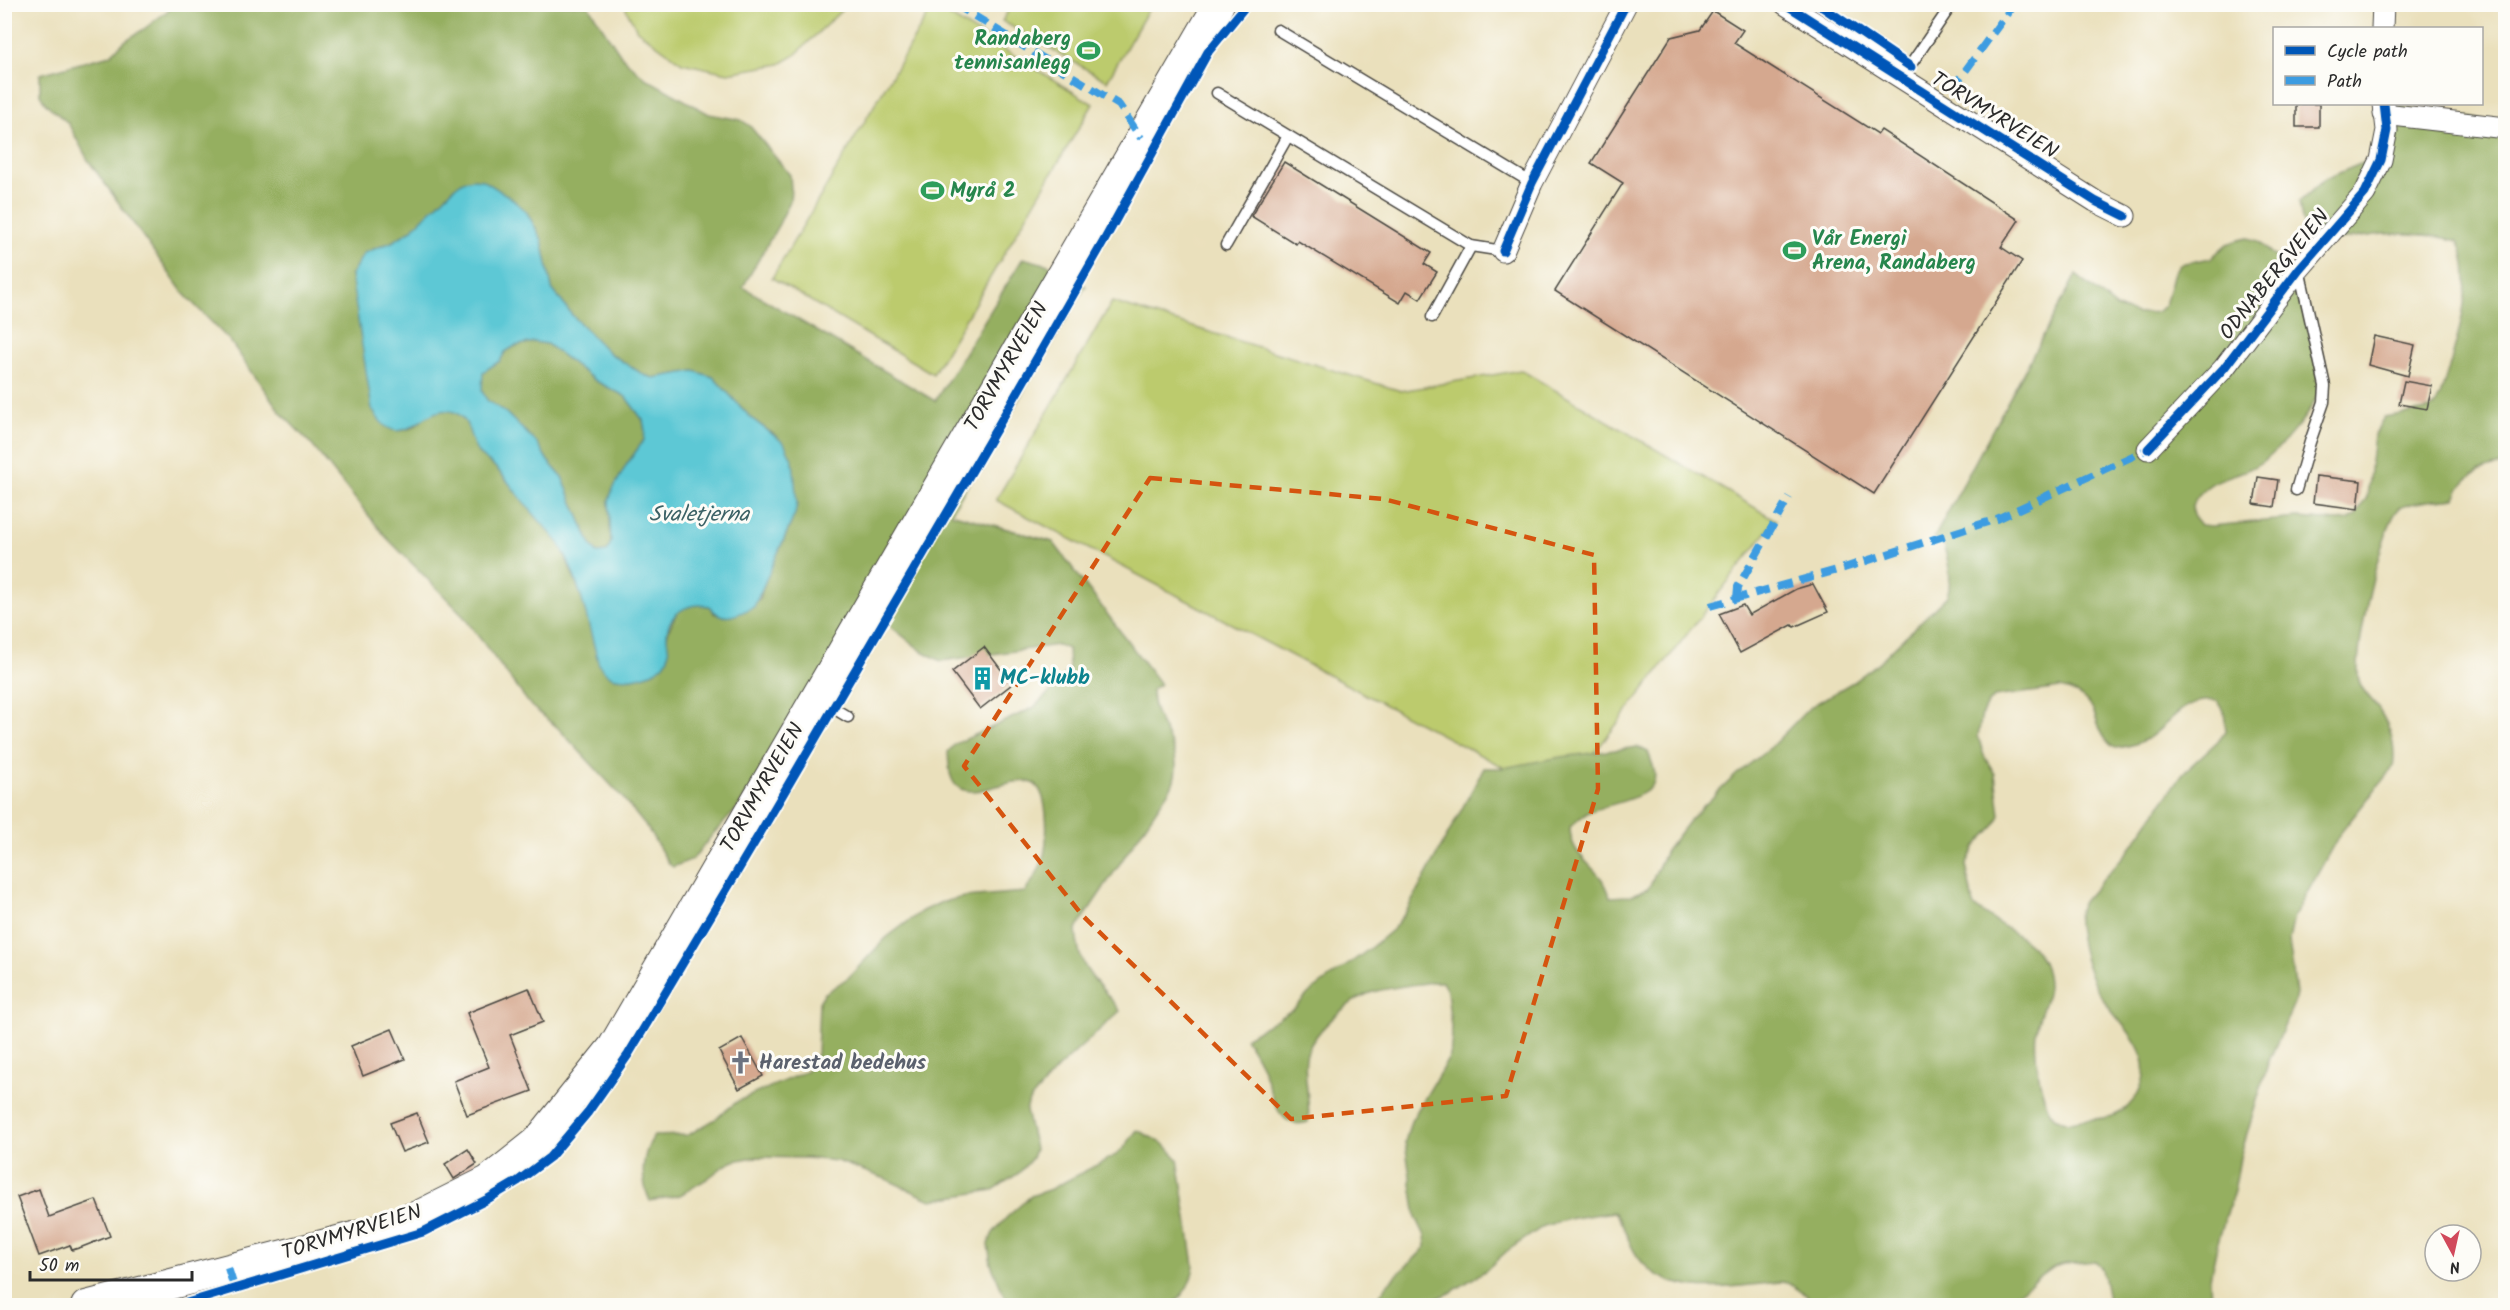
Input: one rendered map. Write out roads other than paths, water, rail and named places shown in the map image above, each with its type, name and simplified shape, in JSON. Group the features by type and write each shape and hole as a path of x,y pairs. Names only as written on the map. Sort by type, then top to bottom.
{"main road":[{"name":"TORVMYRVEIEN","path":"86,1305 365,1234 420,1215 488,1181 537,1142 613,1047 1219,4"}],"street":[{"path":"1503,251 1532,183 1626,4"},
{"name":"TORVMYRVEIEN","path":"1785,4 2095,201 2125,216"},
{"path":"2382,27 2383,4"},
{"name":"ODNABERGVEIEN","path":"2148,449 2224,368 2299,269 2365,193 2381,160 2387,130 2384,109 2505,128"}],"lane":[{"path":"1901,79 1952,4"},
{"path":"1278,30 1532,183"},
{"path":"1217,93 1471,246 1503,251"},
{"path":"1226,245 1288,136"},
{"path":"1432,317 1471,246"},
{"path":"2296,490 2324,402 2325,386 2299,269"},
{"path":"816,697 848,717"}],"water":[{"name":"Svaletjerna","path":"483,180 510,197 526,211 542,240 552,289 572,315 609,353 644,375 653,378 694,371 713,377 751,418 784,443 793,461 797,504 795,514 754,607 730,616 719,615 709,606 701,605 680,611 671,621 668,629 669,654 667,660 657,670 642,676 626,679 612,677 599,665 578,587 559,543 501,473 479,454 467,425 460,415 443,411 432,414 403,430 393,430 383,424 372,409 351,275 364,253 392,242 410,231 463,181","holes":["534,342 547,344 596,381 625,396 643,420 644,440 627,464 609,501 611,542 607,552 597,553 591,545 562,477 548,461 537,443 506,413 487,400 482,391 483,372 500,361 505,352 515,346"]}],"place":[{"name":"Randaberg tennisanlegg","path":"1089,51"},
{"name":"Myrå 2","path":"932,191"},
{"name":"Vår Energi Arena, Randaberg","path":"1794,251"},
{"name":"MC-klubb","path":"982,678"},
{"name":"Harestad bedehus","path":"741,1063"}]}
